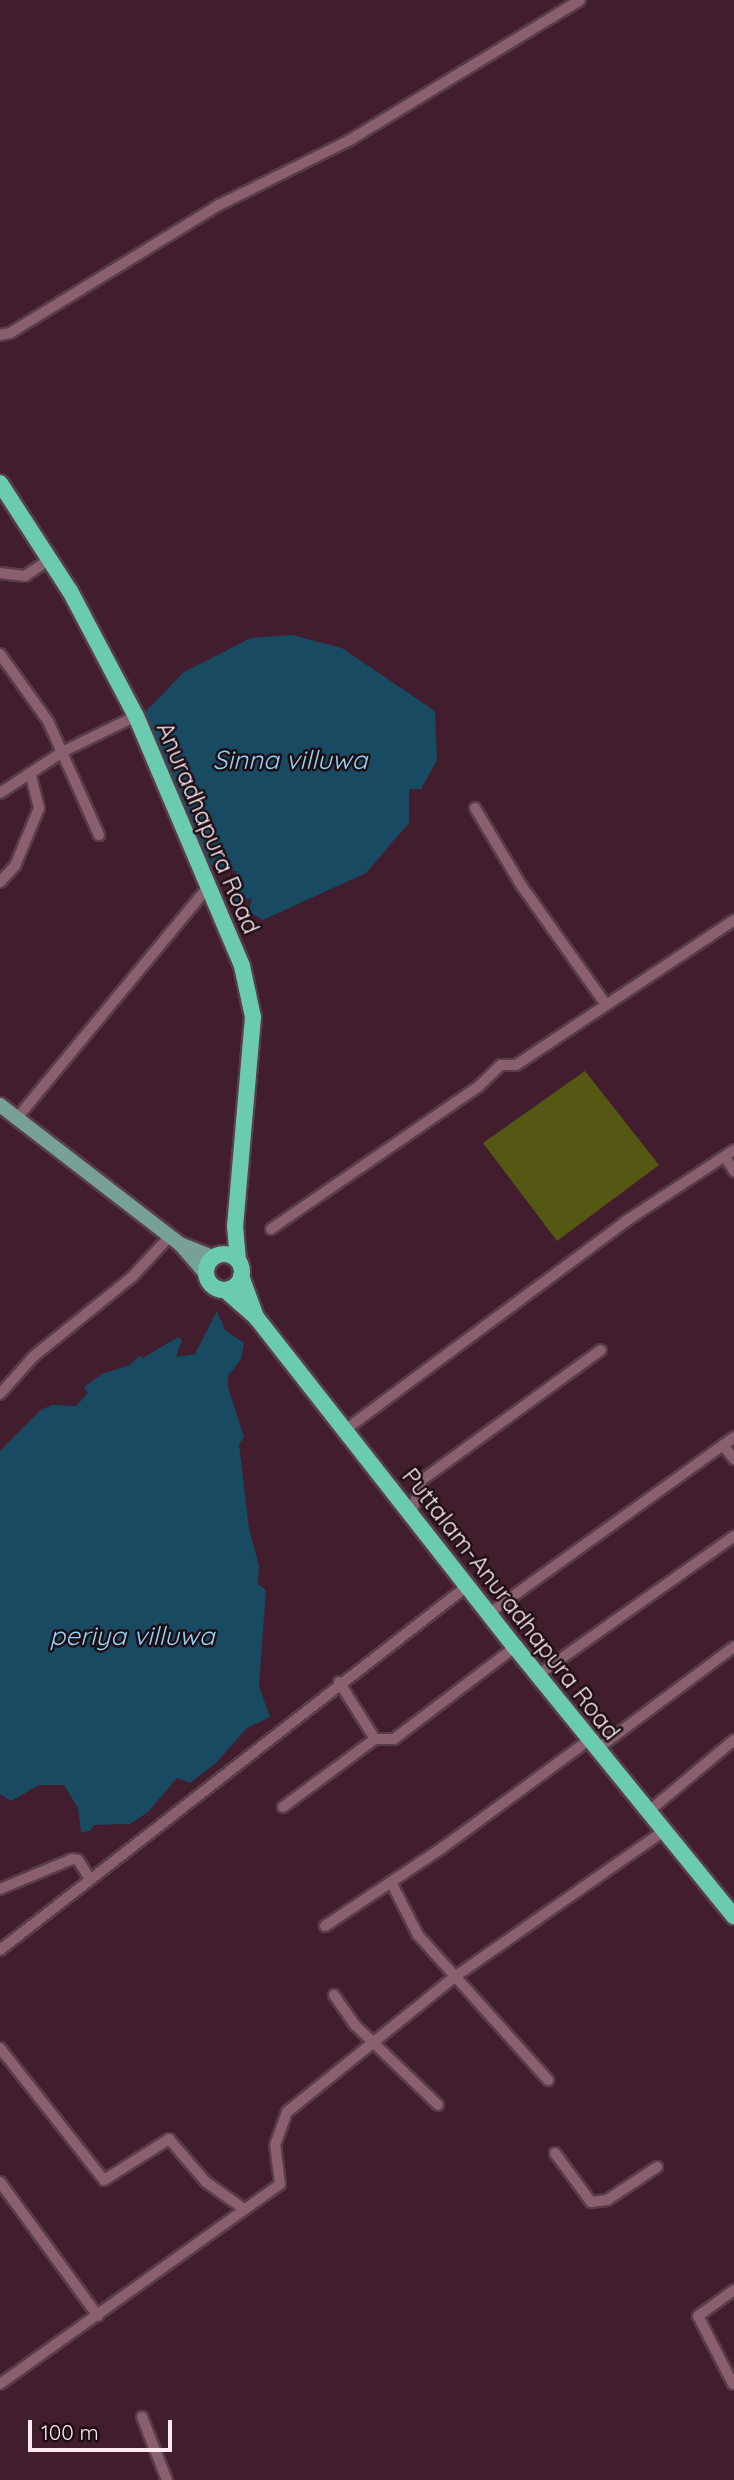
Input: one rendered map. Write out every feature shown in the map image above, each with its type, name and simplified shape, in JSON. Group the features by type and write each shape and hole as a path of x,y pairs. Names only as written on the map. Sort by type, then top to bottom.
{"highway":[{"name":"Anuradhapura Road","path":"2,490 50,559 136,716 242,966 253,1017 235,1226 238,1260"},
{"name":"Anuradhapura Road","path":"211,1262 235,1226"},
{"path":"228,1254 238,1260 256,1317 225,1290 209,1283 211,1262 228,1254"},
{"path":"225,1290 242,1276"},
{"name":"Puttalam-Anuradhapura Road","path":"256,1317 466,1587 734,1916"}],"main road":[{"path":"0,1106 175,1240 211,1262"}],"street":[{"path":"0,335 10,334 219,205 350,140 580,0"},
{"path":"0,573 24,576 50,559"},
{"path":"0,654 33,697 64,751 99,835"},
{"path":"0,793 64,751 136,716"},
{"path":"0,883 15,866 39,808 30,773"},
{"path":"475,808 520,885 605,1003"},
{"path":"17,1118 208,887"},
{"path":"271,1229 479,1086 501,1065 516,1065 605,1003 734,920"},
{"path":"345,1430 626,1221 729,1154 734,1171"},
{"path":"2,1389 34,1356 175,1240"},
{"path":"411,1515 422,1480 601,1350"},
{"path":"488,1614 734,1437"},
{"path":"723,1445 734,1460"},
{"path":"538,1675 734,1536"},
{"path":"0,1950 339,1682 466,1587"},
{"path":"283,1807 375,1739 394,1739 515,1647"},
{"path":"325,1926 734,1647"},
{"path":"339,1682 375,1739"},
{"path":"648,1812 734,1740"},
{"path":"0,2384 280,2183 275,2146 287,2112 453,1978 664,1831"},
{"path":"0,1889 72,1859 78,1860 90,1879"},
{"path":"391,1882 418,1936 453,1978 548,2080"},
{"path":"334,1995 373,2043 438,2105"},
{"path":"0,2048 104,2180 169,2139 206,2182 244,2209"},
{"path":"555,2153 591,2202 607,2200 657,2167"},
{"path":"0,2182 97,2316"},
{"path":"733,2384 698,2316 734,2290"},
{"path":"142,2417 167,2480"}],"shaded area":[{"path":"585,1071 659,1165 557,1241 483,1143"}],"water":[{"name":"Sinna villuwa","path":"292,635 342,648 435,711 437,760 421,789 409,789 409,823 366,873 263,920 248,911 252,898 235,902 231,885 237,871 215,869 200,853 140,717 184,672 251,638"},
{"name":"periya villuwa","path":"217,1311 225,1330 244,1343 241,1359 228,1376 228,1387 244,1437 239,1444 249,1529 259,1565 258,1584 266,1590 259,1686 270,1717 247,1728 216,1763 190,1783 177,1778 148,1812 130,1824 94,1825 90,1831 81,1832 78,1808 64,1785 39,1785 11,1801 0,1794 0,1451 41,1410 52,1405 76,1406 88,1393 84,1387 102,1374 130,1365 139,1356 143,1358 178,1337 182,1340 176,1357 195,1354"}]}
